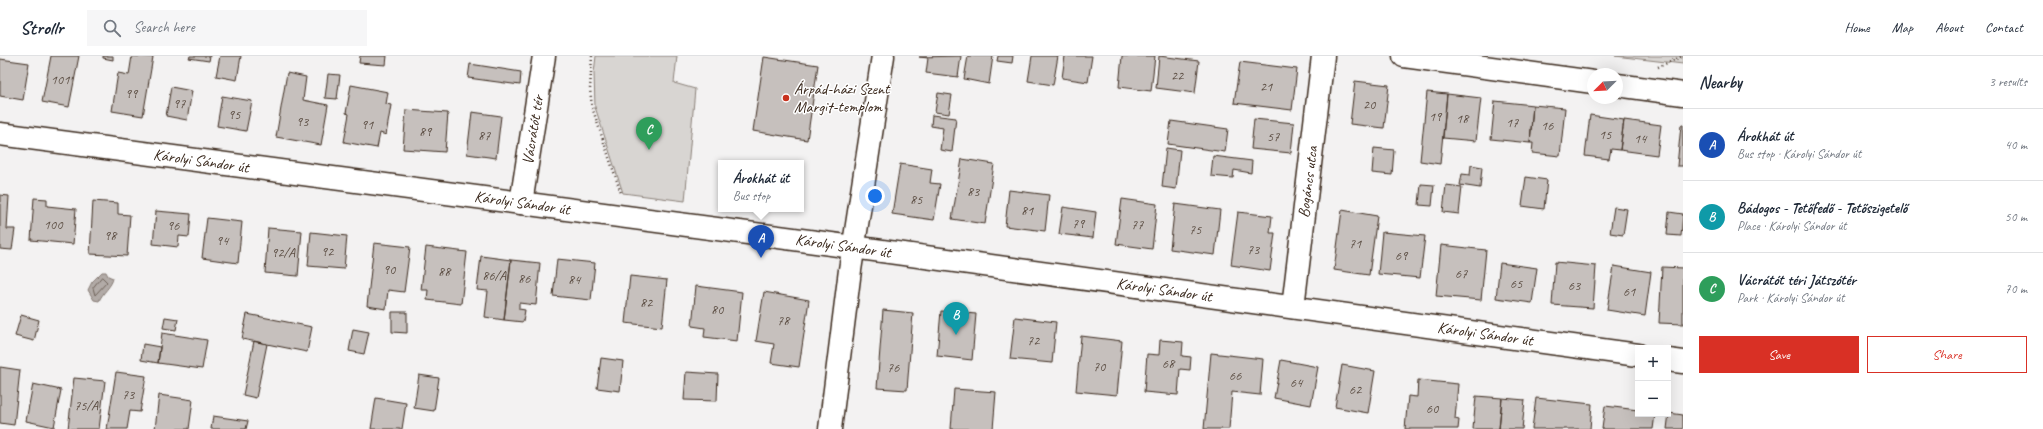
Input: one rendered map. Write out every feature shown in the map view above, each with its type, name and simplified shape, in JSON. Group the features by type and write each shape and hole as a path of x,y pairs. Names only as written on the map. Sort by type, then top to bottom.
{"street":[{"name":"Vácrátót tér","path":"522,203 544,56"},
{"path":"830,429 853,247 882,56"},
{"name":"Bogáncs utca","path":"1293,307 1323,56"},
{"path":"1404,56 1587,81"},
{"path":"1623,86 1683,94"},
{"name":"Károlyi Sándor út","path":"0,134 853,247 1635,356"},
{"path":"1671,360 1683,362"}],"path":[{"path":"592,56 590,89 592,107 629,218"}],"shaded area":[{"path":"596,56 677,56 674,83 695,89 685,201 623,193 595,107 594,73"},
{"path":"1615,56 1683,56 1683,64"}],"water":[{"path":"102,272 106,272 108,276 113,278 111,284 99,301 94,300 88,290 92,282"}],"building":[{"path":"51,56 79,56 69,107 42,102"},
{"path":"103,56 113,56 113,60 103,58"},
{"path":"132,56 153,57 143,116 112,111 118,73 129,75"},
{"path":"190,56 210,56 209,61 189,58"},
{"path":"220,56 241,56 237,80 216,76"},
{"path":"360,56 387,56 386,65 359,63"},
{"path":"961,56 958,77 926,73 928,58 919,57"},
{"path":"968,56 993,56 989,84 964,79"},
{"path":"998,56 1013,56 1012,63 997,61"},
{"path":"1032,56 1058,56 1053,85 1028,81"},
{"path":"1065,56 1092,56 1088,82 1062,78"},
{"path":"1122,56 1155,56 1151,91 1119,87"},
{"path":"1159,56 1199,61 1195,93 1156,88"},
{"name":"Árpád-házi Szent Margit-templom","path":"764,57 818,65 807,140 753,131"},
{"path":"0,59 29,63 23,100 0,96"},
{"path":"1240,62 1297,69 1292,110 1234,103"},
{"path":"470,64 521,72 520,85 468,78"},
{"path":"287,73 306,77 303,100 328,105 321,145 276,137"},
{"path":"328,74 340,75 337,99 325,98"},
{"path":"1355,81 1389,85 1384,128 1350,124"},
{"path":"351,85 388,92 386,104 391,105 386,135 380,133 377,148 344,142 349,114 346,113"},
{"path":"171,87 192,91 187,120 166,116"},
{"path":"1427,92 1447,94 1440,164 1420,161"},
{"path":"938,93 952,95 949,114 935,112"},
{"path":"1447,94 1481,98 1476,141 1443,138"},
{"path":"222,96 252,101 246,131 217,126"},
{"path":"1495,101 1533,105 1530,143 1491,139"},
{"path":"1533,105 1565,108 1560,156 1532,153 1533,143 1530,143"},
{"path":"406,110 448,113 445,152 403,149"},
{"path":"472,112 501,116 496,158 467,154"},
{"path":"932,115 956,118 952,152 940,150 943,128 931,126"},
{"path":"1590,115 1624,120 1620,150 1611,149 1609,159 1585,156"},
{"path":"1254,119 1294,123 1291,153 1251,149"},
{"path":"1624,120 1661,125 1657,155 1620,150"},
{"path":"1171,121 1228,129 1225,152 1168,144"},
{"path":"1681,125 1683,125 1683,166 1677,166"},
{"path":"1166,148 1180,150 1176,189 1162,187"},
{"path":"1374,148 1394,150 1392,175 1372,173"},
{"path":"1213,156 1252,161 1251,173 1234,170 1233,178 1211,176"},
{"path":"962,159 994,164 985,224 952,219"},
{"path":"900,164 932,169 930,183 940,184 934,220 892,214"},
{"path":"1471,165 1482,167 1480,188 1460,185 1462,174 1470,175"},
{"path":"1526,177 1547,180 1544,209 1522,206"},
{"path":"1421,184 1434,185 1432,206 1419,205"},
{"path":"1446,185 1462,187 1459,214 1443,212"},
{"path":"1009,190 1049,195 1045,231 1005,226"},
{"path":"0,195 9,196 7,229 15,229 12,250 0,249"},
{"path":"34,198 47,199 47,206 76,209 73,244 31,240"},
{"path":"1122,199 1157,204 1152,249 1116,244"},
{"path":"93,201 118,203 118,214 130,215 127,256 90,254"},
{"path":"1175,204 1220,210 1215,255 1170,249"},
{"path":"1063,207 1096,212 1093,238 1059,234"},
{"path":"1614,207 1627,209 1623,235 1610,233"},
{"path":"1342,210 1377,216 1369,275 1334,270"},
{"path":"156,211 191,214 189,237 179,236 178,247 153,244"},
{"path":"1238,212 1272,216 1270,233 1275,233 1270,271 1231,265"},
{"path":"1669,212 1683,214 1681,236 1667,235"},
{"path":"207,218 242,222 238,263 202,258"},
{"path":"268,228 302,231 298,276 265,273"},
{"path":"311,232 347,236 344,269 308,266"},
{"path":"1382,232 1425,236 1420,278 1378,274"},
{"path":"374,243 410,247 404,292 388,290 386,309 367,306"},
{"path":"1441,245 1486,250 1481,300 1436,296"},
{"path":"426,247 467,252 461,304 427,300 428,290 421,290"},
{"path":"481,256 511,260 504,320 485,317 488,291 477,290"},
{"path":"557,259 595,263 591,300 553,296"},
{"path":"511,260 540,263 536,305 519,303 519,309 525,310 523,322 504,320"},
{"path":"1555,262 1596,266 1593,308 1552,305"},
{"path":"1500,263 1537,268 1532,303 1496,298"},
{"path":"1614,266 1651,272 1645,316 1607,310"},
{"path":"1662,267 1683,268 1683,324 1659,323"},
{"path":"630,276 667,280 662,327 625,323"},
{"path":"696,286 742,292 737,341 704,337 705,328 692,326"},
{"path":"764,292 809,300 799,367 771,363 774,344 756,341"},
{"path":"883,310 913,313 907,390 877,388"},
{"path":"941,311 976,314 972,360 937,356"},
{"path":"392,312 407,312 407,333 392,332"},
{"path":"247,314 312,327 307,352 242,339"},
{"path":"21,315 39,320 34,341 15,336"},
{"path":"165,317 178,319 176,330 163,328"},
{"path":"1015,317 1056,322 1052,363 1010,359"},
{"path":"353,329 369,332 364,354 349,351"},
{"path":"162,333 207,340 202,369 158,363"},
{"path":"1081,336 1122,341 1117,395 1076,391"},
{"path":"1160,340 1183,342 1182,356 1191,357 1190,370 1180,369 1178,395 1144,392 1147,354 1159,355"},
{"path":"254,341 267,344 256,398 243,395"},
{"path":"143,344 160,347 158,363 141,360"},
{"path":"1211,353 1263,359 1260,395 1232,392 1229,429 1204,429"},
{"path":"601,358 623,361 620,391 597,388"},
{"path":"1281,360 1318,367 1311,405 1274,398"},
{"path":"1342,365 1375,371 1368,413 1335,407"},
{"path":"0,367 20,370 14,425 0,423"},
{"path":"116,372 146,376 140,412 130,411 127,429 107,429"},
{"path":"686,372 718,374 717,401 684,400"},
{"path":"419,375 439,378 434,411 414,408"},
{"path":"74,378 105,381 99,429 68,429"},
{"path":"1418,380 1458,384 1455,419 1459,420 1458,429 1405,429 1408,396 1417,397"},
{"path":"33,384 61,390 54,427 26,421"},
{"path":"954,389 996,392 993,429 951,429"},
{"path":"159,395 193,400 189,429 155,429"},
{"path":"1476,396 1502,398 1499,429 1473,429"},
{"path":"376,398 406,403 402,429 371,429"},
{"path":"1502,398 1525,400 1522,429 1499,429"},
{"path":"1536,398 1592,404 1590,429 1532,429"},
{"path":"1605,406 1635,410 1635,417 1655,417 1653,429 1602,429"},
{"path":"1671,413 1683,415 1683,429 1667,429 1668,417 1671,417"},
{"path":"213,416 248,421 246,429 211,429"}],"place":[{"name":"Árpád-házi Szent Margit-templom","path":"786,98"},
{"name":"Vácrátót téri Játszótér","path":"649,150"},
{"name":"Árokhát út","path":"761,258"},
{"name":"Bádogos - Tetőfedő - Tetőszigetelő","path":"956,335"}]}
